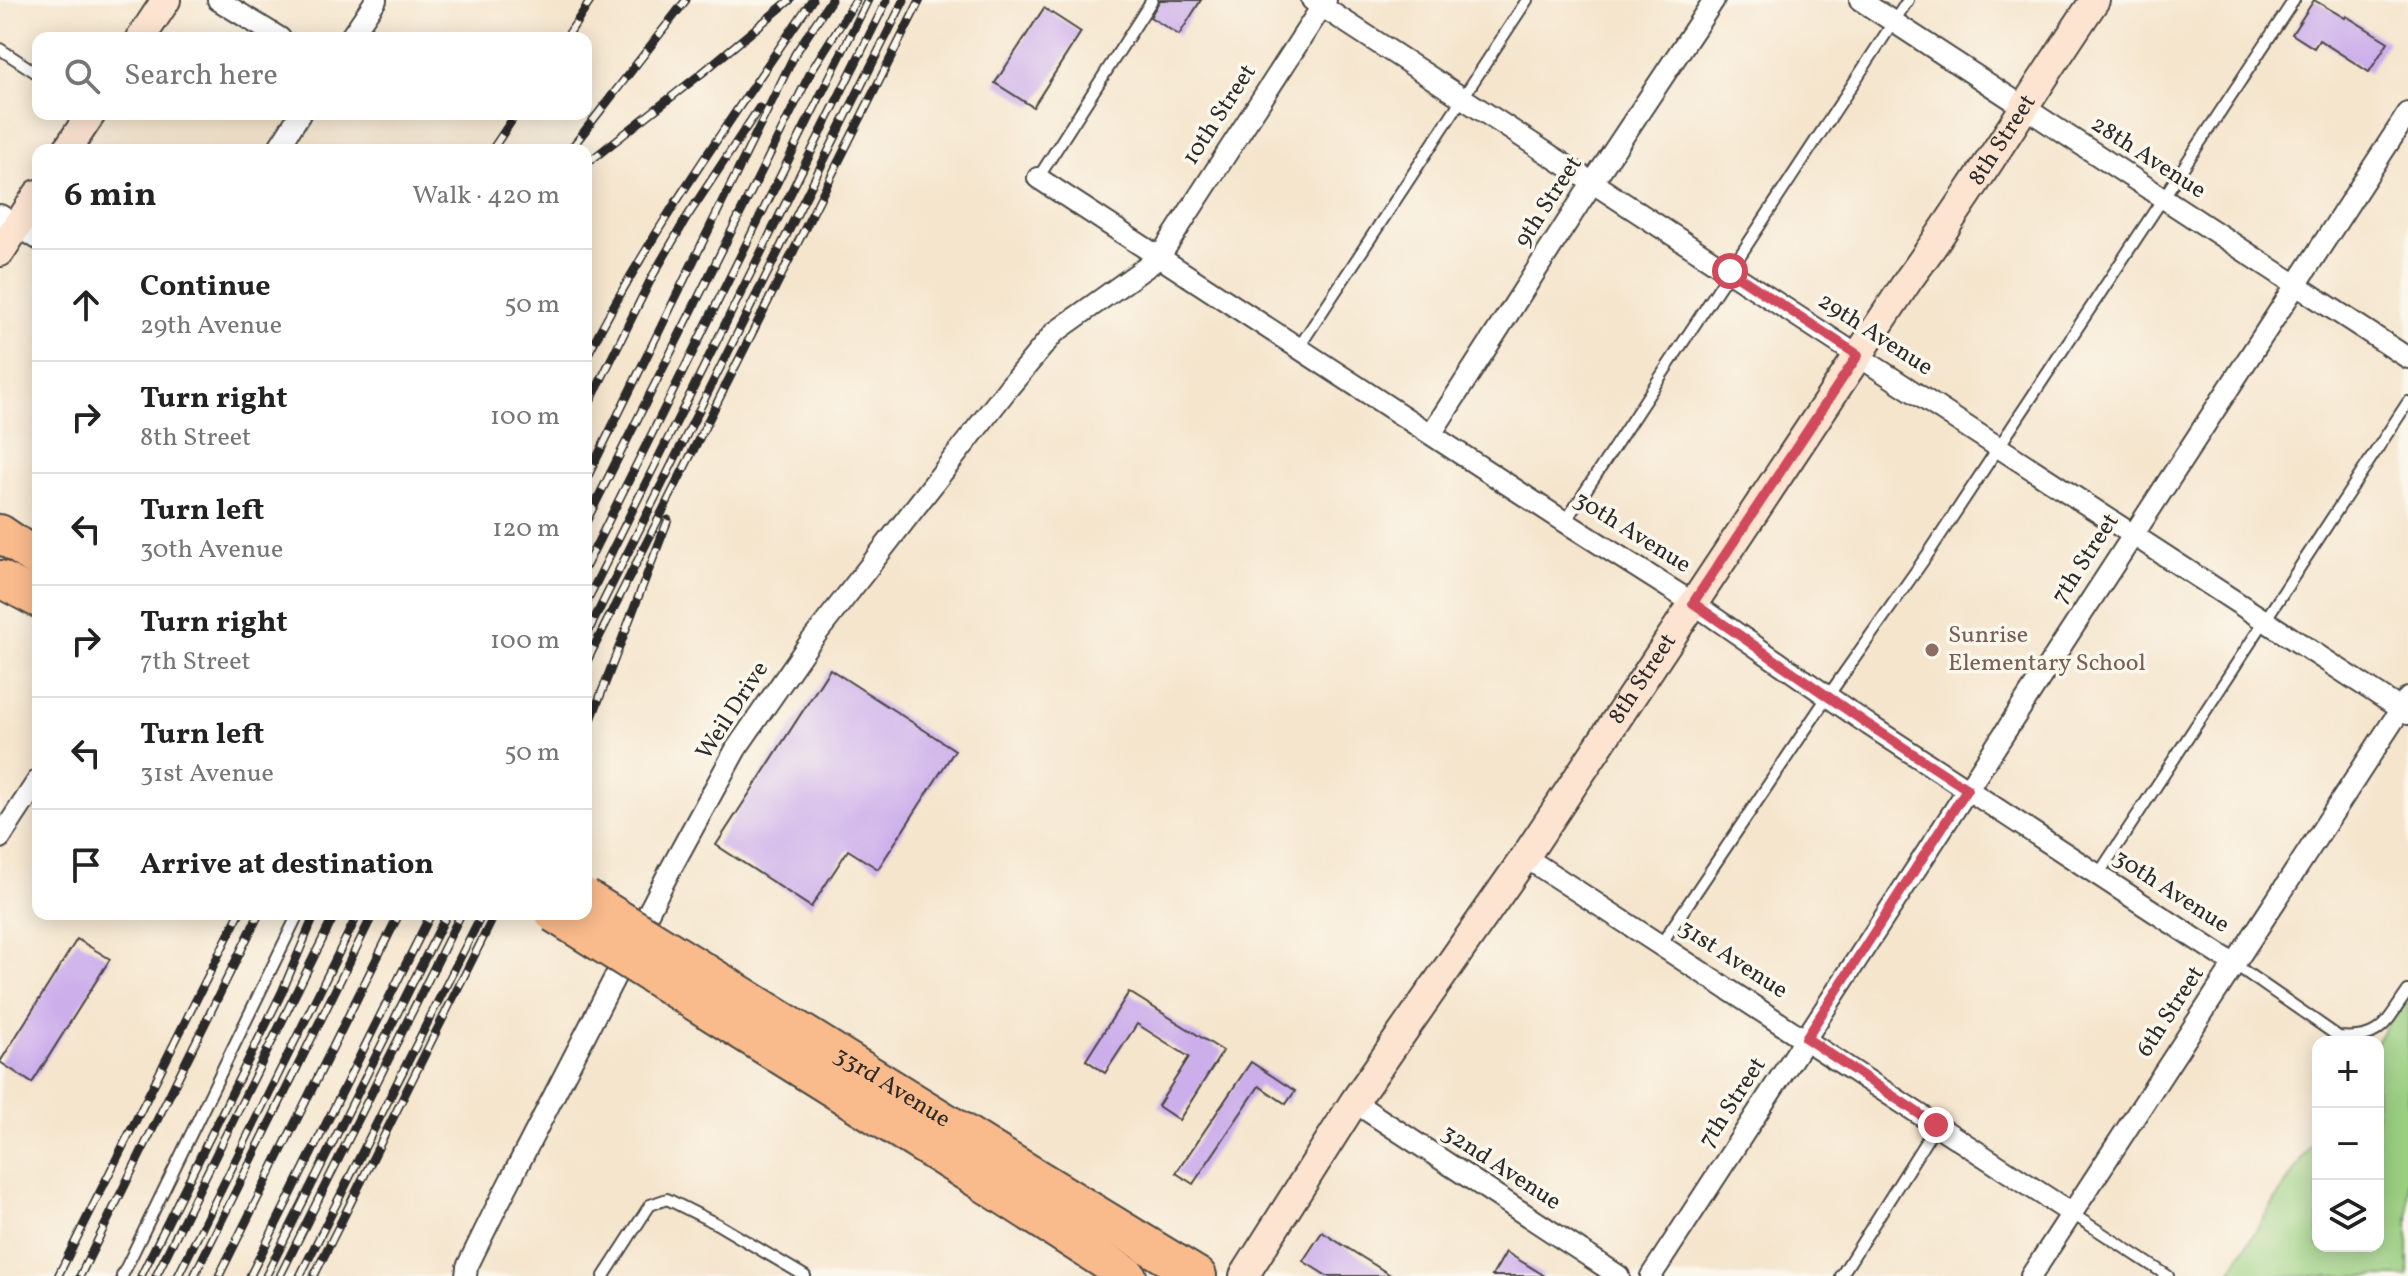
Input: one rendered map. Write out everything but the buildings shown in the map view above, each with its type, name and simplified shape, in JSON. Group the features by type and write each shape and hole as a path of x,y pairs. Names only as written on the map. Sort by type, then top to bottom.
{"highway":[{"path":"0,533 32,555"},
{"path":"0,579 32,596"},
{"name":"33rd Avenue","path":"592,902 990,1168 1128,1276"},
{"name":"33rd Avenue","path":"564,920 990,1168 1198,1276"}],"main road":[{"path":"145,32 166,0"},
{"name":"8th Street","path":"1244,1276 1354,1102 1525,857 1858,355 1953,219 2095,0"},
{"path":"71,144 87,120"},
{"path":"0,252 32,204"}],"street":[{"path":"218,0 270,32"},
{"path":"354,32 376,0"},
{"name":"9th Street","path":"1431,434 1714,0"},
{"name":"28th Avenue","path":"1860,0 2408,358"},
{"name":"29th Avenue","path":"1320,2 2264,621 2406,707"},
{"name":"10th Street","path":"1159,258 1320,2"},
{"name":"7th Street","path":"1651,1276 2408,113"},
{"path":"281,144 296,120"},
{"name":"30th Avenue","path":"1038,178 1693,603 1967,789 2234,964"},
{"name":"Weil Drive","path":"466,1276 467,1267 494,1212 669,872 736,749 808,645 1054,333 1159,258"},
{"name":"6th Street","path":"2031,1276 2406,707"},
{"path":"0,838 32,789"},
{"name":"31st Avenue","path":"1525,857 2071,1213"},
{"name":"32nd Avenue","path":"1354,1102 1619,1276"}],"lane":[{"path":"1038,178 1152,0"},
{"path":"1299,347 1527,0"},
{"path":"1565,522 1908,0"},
{"path":"1661,944 1930,551 2294,0"},
{"path":"0,49 32,70"},
{"path":"2098,875 2408,402"},
{"path":"122,1276 295,920"},
{"path":"2234,964 2339,1037 2369,1036 2383,1026 2408,991"},
{"path":"1841,1276 1936,1125"},
{"path":"604,1276 650,1205 667,1199 717,1224 789,1272 805,1276"},
{"path":"2071,1213 2168,1276"}],"green space":[{"path":"2408,992 2408,1276 2227,1276 2312,1142 2312,1252 2384,1252 2384,1036 2380,1036"}],"railway":[{"path":"570,32 591,0"},
{"path":"575,144 686,0"},
{"path":"592,159 790,0"},
{"path":"592,347 665,220 812,0"},
{"path":"592,468 795,54 831,0"},
{"path":"592,510 813,68 856,0"},
{"path":"592,554 868,0"},
{"path":"592,591 887,0"},
{"path":"592,624 904,0"},
{"path":"592,651 920,0"},
{"path":"592,398 652,277 687,217 759,108"},
{"path":"496,144 512,120"},
{"path":"592,717 668,520"},
{"path":"58,1276 236,920"},
{"path":"80,1276 256,920"},
{"path":"141,1276 282,992 312,920"},
{"path":"156,1276 332,920"},
{"path":"178,1276 355,920"},
{"path":"194,1276 370,920"},
{"path":"219,1276 396,920"},
{"path":"250,1276 428,920"},
{"path":"266,1276 444,920"},
{"path":"280,1276 458,920"},
{"path":"300,1276 479,920"},
{"path":"314,1276 492,920"}],"place":[{"name":"Sunrise Elementary School","path":"1932,650"}],"route":[{"path":"1730,271 1858,355 1693,603 1967,789 1806,1038 1936,1125"}]}
